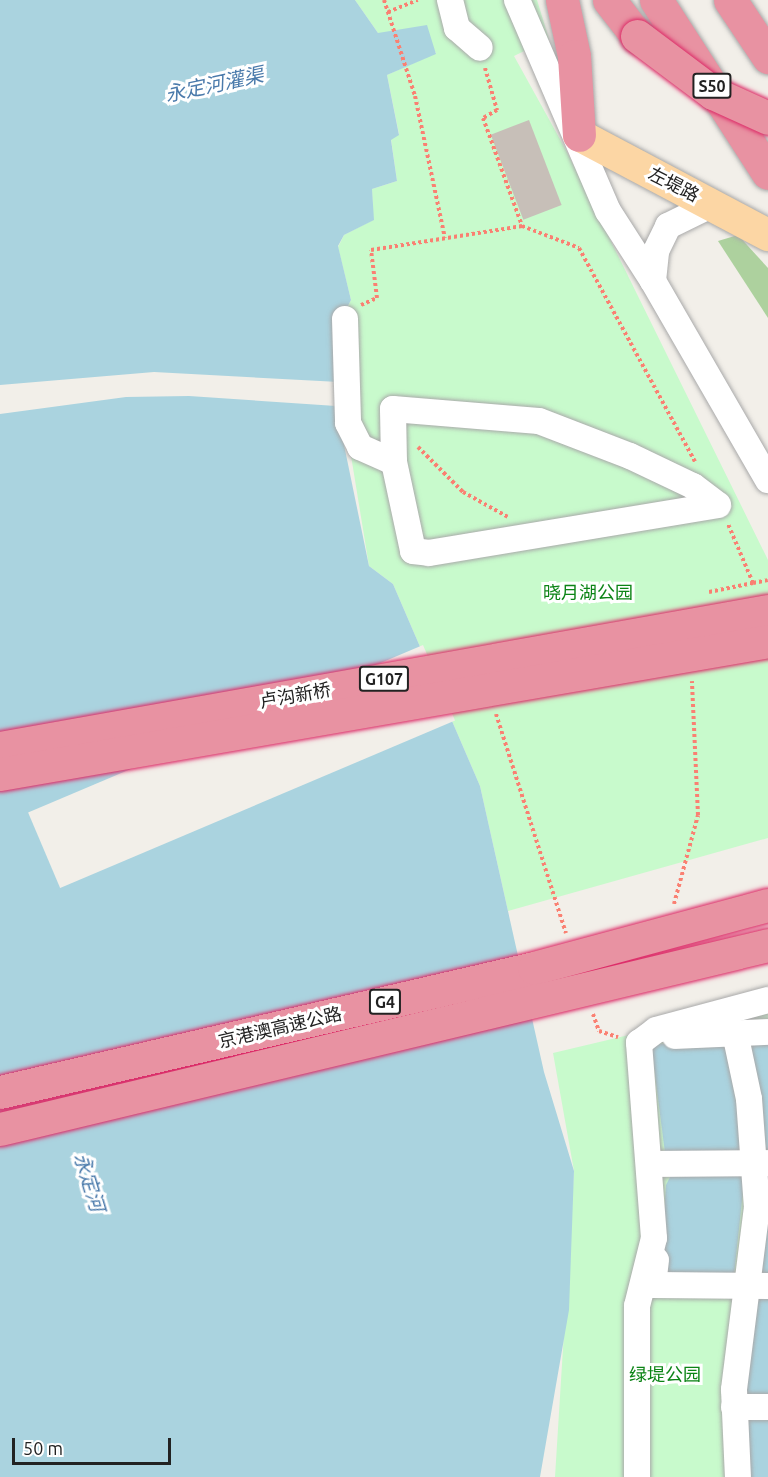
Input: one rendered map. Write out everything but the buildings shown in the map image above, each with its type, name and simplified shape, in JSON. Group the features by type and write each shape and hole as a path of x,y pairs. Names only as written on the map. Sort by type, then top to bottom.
{"highway":[{"path":"562,0 574,56 579,135"},
{"path":"609,0 638,36 713,93 768,118"},
{"name":"S50","path":"656,0 768,173"},
{"path":"730,0 768,57"},
{"name":"卢沟新桥","path":"0,748 761,597"},
{"name":"卢沟新桥","path":"0,774 768,641"},
{"name":"京港澳高速公路","path":"0,1092 534,968 768,905"},
{"name":"京港澳高速公路","path":"0,1129 768,945"}],"main road":[{"name":"左堤路","path":"579,135 768,235"}],"street":[{"path":"450,0 457,28 480,48"},
{"path":"517,0 532,45 579,135 608,211 653,281 768,480"},
{"path":"653,281 656,251 668,226 713,204"},
{"path":"345,319 348,423 360,447 394,462"},
{"path":"393,409 539,420 630,456 693,486 718,505 429,553 412,551 394,462 393,409"},
{"path":"637,1477 637,1306 654,1238 639,1043 656,1030 768,1000"},
{"path":"757,1286 653,1285 661,1164 646,1052 649,1043 668,1036 768,1032"},
{"path":"735,1034 762,1163 757,1207 757,1286 734,1407 738,1477"},
{"path":"661,1164 762,1163"},
{"path":"734,1407 768,1407"}],"path":[{"path":"384,0 407,73 445,238"},
{"path":"388,12 418,0"},
{"path":"345,319 351,310 377,298 371,250 522,226"},
{"path":"393,409 434,466 531,537"},
{"path":"761,597 768,580"},
{"path":"671,914 698,814 692,677"}],"green space":[{"name":"晓月湖公园","path":"355,0 537,0 549,39 514,56 566,150 768,560 768,838 508,911 480,786 393,584 369,566 339,382 335,331 351,300 338,247 344,235 373,220 372,189 397,181 391,139 399,134 387,75 436,53 428,39 378,33"},
{"path":"738,235 768,268 768,318 718,241"},
{"name":"绿堤公园","path":"768,1002 768,1477 555,1477 574,1171 553,1053"}],"water":[{"name":"永定河灌渠","path":"0,0 355,0 378,33 427,25 436,54 387,75 399,135 391,140 397,181 372,189 374,220 344,235 338,246 351,300 335,331 339,382 154,372 0,385"},
{"name":"永定河","path":"189,396 336,406 369,566 393,584 480,786 544,1072 574,1171 569,1310 540,1477 0,1477 0,414 126,397"},
{"path":"725,1043 746,1155 665,1153 651,1044"},
{"path":"768,1044 768,1155 766,1155 746,1045"},
{"path":"768,1171 768,1274 757,1273 763,1185"},
{"path":"672,1173 745,1173 734,1275 660,1277 666,1185"},
{"path":"751,1294 768,1294 768,1399 741,1399"},
{"path":"744,1416 768,1416 768,1477 744,1477"}],"pier":[{"path":"423,645 455,720 60,888 28,813"}]}
